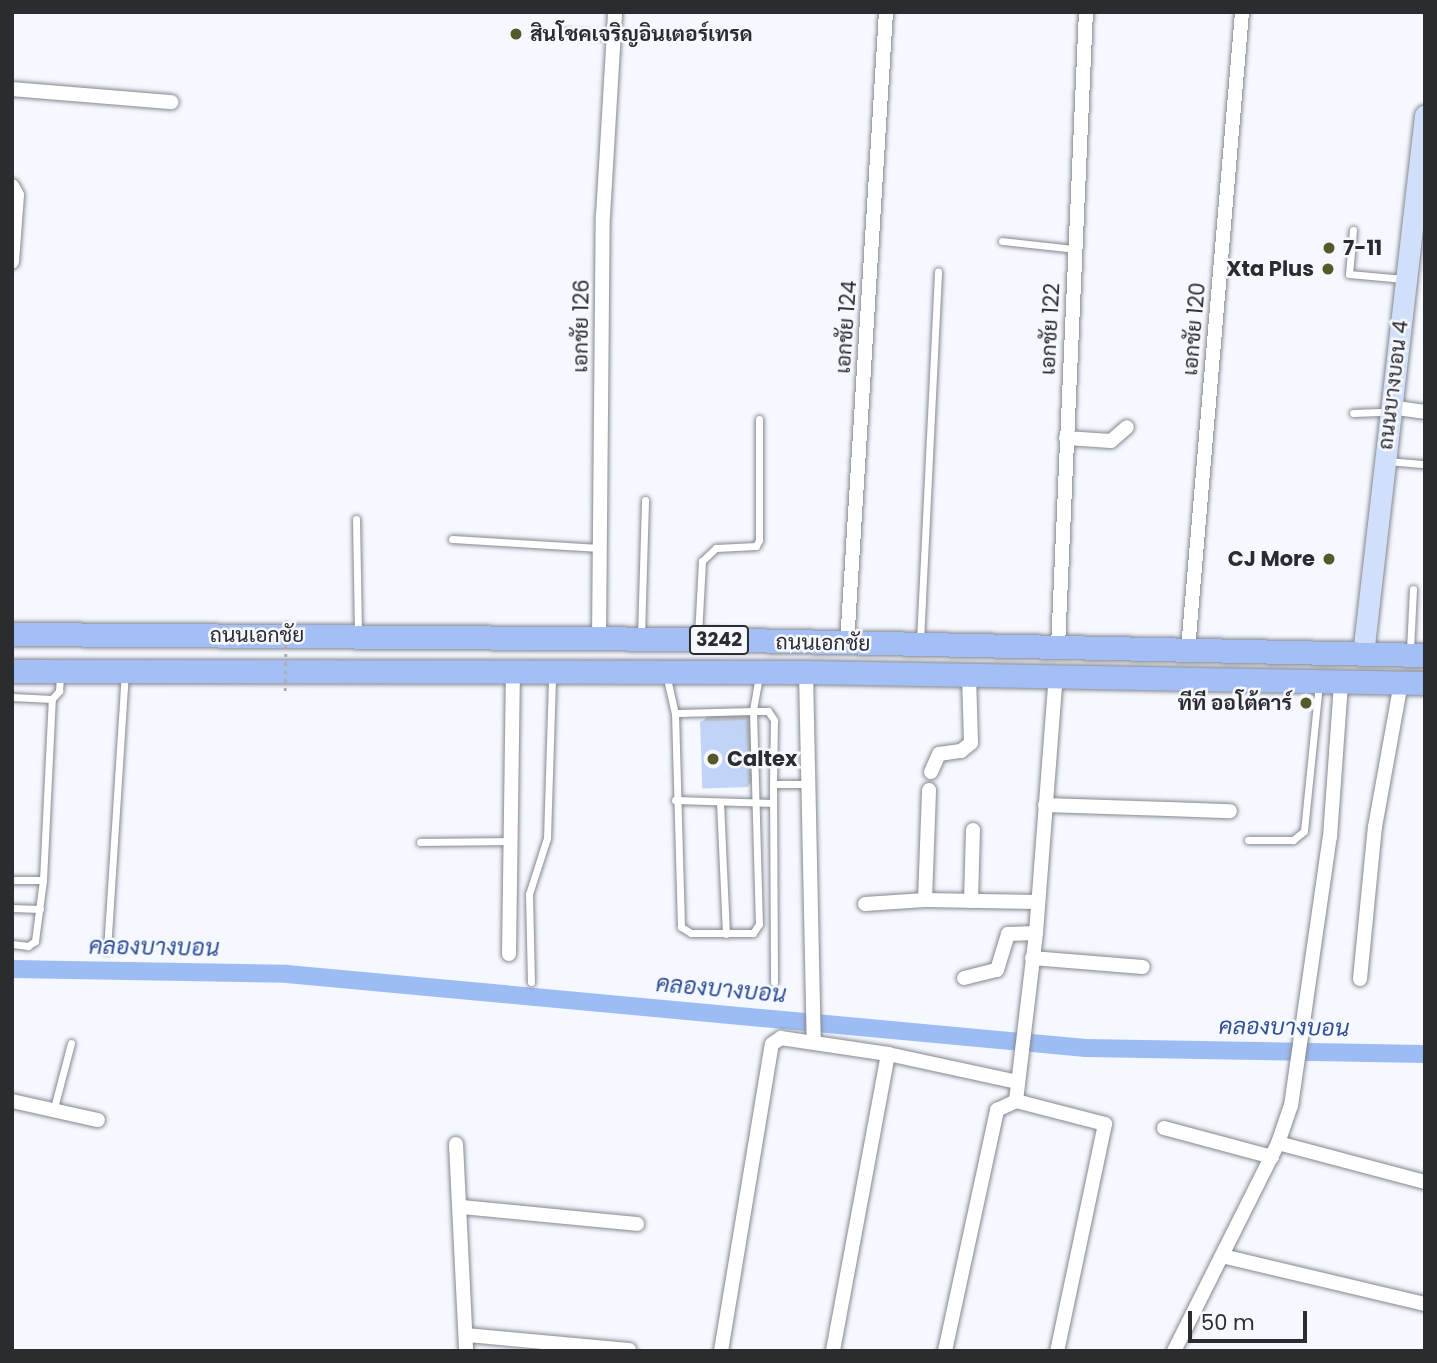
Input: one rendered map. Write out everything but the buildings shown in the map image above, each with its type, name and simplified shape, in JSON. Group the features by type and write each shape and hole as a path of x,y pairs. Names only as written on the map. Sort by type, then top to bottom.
{"main road":[{"name":"ถนนเอกชัย","path":"12,634 304,635 640,642 698,639 1417,655"},
{"path":"301,672 304,635"},
{"name":"ถนนเอกชัย","path":"12,671 552,674 806,672 1425,683"}],"street":[{"name":"เอกชัย 126","path":"600,640 603,216 615,12"},
{"name":"เอกชัย 124","path":"848,644 886,12"},
{"name":"เอกชัย 122","path":"1058,647 1086,12"},
{"name":"เอกชัย 120","path":"1188,649 1242,12"},
{"path":"12,89 171,102"},
{"name":"ถนนบางบอน 4","path":"1363,654 1383,460 1425,116"},
{"path":"12,186 17,195 12,262"},
{"path":"1390,410 1425,412"},
{"path":"1066,438 1111,441 1127,427"},
{"path":"806,672 814,1036"},
{"path":"509,954 513,673"},
{"path":"931,772 939,754 961,751 971,743 969,674"},
{"path":"1016,1101 1036,933 1056,675"},
{"path":"1174,1351 1272,1157 1300,1068 1330,837 1330,681"},
{"path":"1360,979 1375,827 1401,682"},
{"path":"925,900 929,790"},
{"path":"1045,805 1230,811"},
{"path":"971,901 973,830"},
{"path":"865,904 925,900 1037,902"},
{"path":"964,978 997,970 1008,934 1036,933"},
{"path":"1032,958 1143,967"},
{"path":"721,1351 772,1044 781,1038 814,1036 1018,1082"},
{"path":"833,1351 888,1054"},
{"path":"12,1101 54,1108 98,1120"},
{"path":"945,1351 997,1110 1016,1101 1105,1124 1057,1351"},
{"path":"1164,1128 1272,1157"},
{"path":"1278,1143 1425,1182"},
{"path":"456,1144 466,1351"},
{"path":"461,1207 637,1224"},
{"path":"1222,1256 1425,1304"},
{"path":"467,1335 629,1350"}],"lane":[{"path":"559,32 614,36"},
{"path":"1353,230 1349,274 1405,279"},
{"path":"1002,241 1075,249"},
{"path":"920,643 938,271"},
{"path":"1353,413 1390,410"},
{"path":"698,639 702,561 716,548 756,546 759,540 759,419"},
{"path":"1383,460 1425,464"},
{"path":"640,642 645,500"},
{"path":"356,519 359,637"},
{"path":"452,539 600,548"},
{"path":"1413,589 1417,655"},
{"path":"107,950 125,670"},
{"path":"12,944 28,946 35,941 43,880 52,699 59,691 60,671"},
{"path":"666,673 675,714 675,800 681,927 691,933 726,934 753,933 759,924 758,802 753,711 760,673"},
{"path":"531,982 529,894 547,838 552,674"},
{"path":"1248,840 1293,840 1304,831 1330,681"},
{"path":"12,697 52,699"},
{"path":"675,714 768,711 774,720 774,982"},
{"path":"773,784 809,784"},
{"path":"675,800 774,803"},
{"path":"720,802 726,934"},
{"path":"420,842 511,841"},
{"path":"12,880 43,880"},
{"path":"12,908 40,909"},
{"path":"54,1108 71,1043"}],"path":[{"path":"285,691 286,617"}],"waterway":[{"name":"คลองบางบอน","path":"12,969 287,974 1086,1048 1425,1054"}],"place":[{"name":"สินโชคเจริญอินเตอร์เทรด","path":"516,34"},
{"name":"7-11","path":"1329,248"},
{"name":"Xta Plus","path":"1328,269"},
{"name":"CJ More","path":"1329,559"},
{"name":"ทีที ออโต้คาร์","path":"1306,703"},
{"name":"Caltex","path":"713,759"}]}
